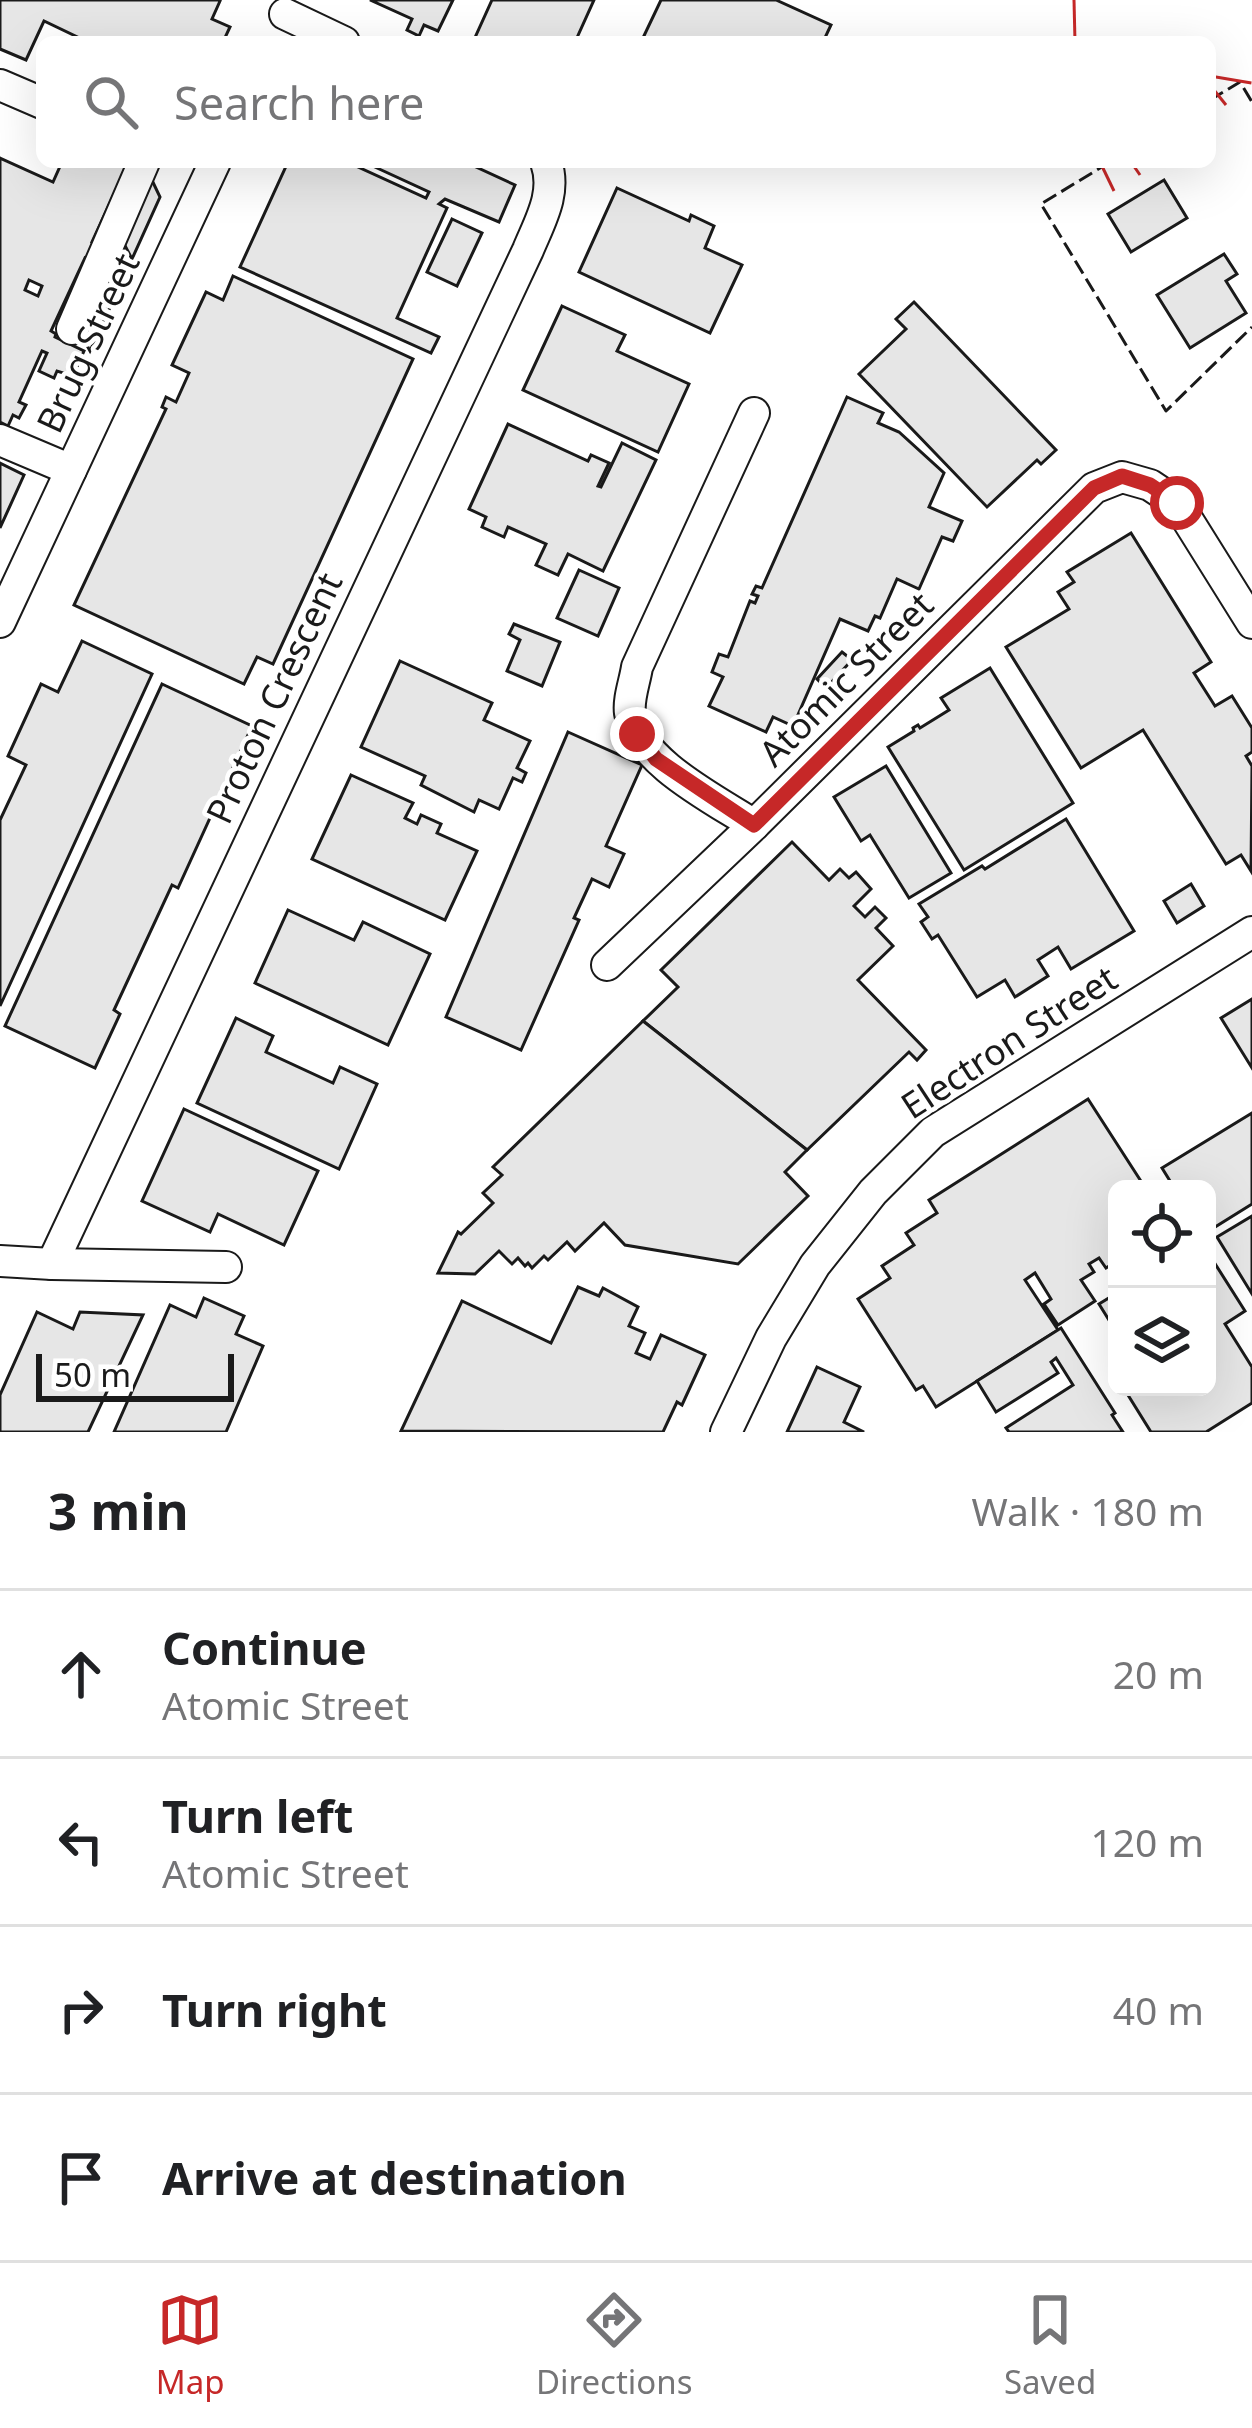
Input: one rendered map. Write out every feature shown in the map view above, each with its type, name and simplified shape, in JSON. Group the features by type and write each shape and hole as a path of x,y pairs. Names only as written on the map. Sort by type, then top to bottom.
{"street":[{"path":"283,18 329,36"},
{"path":"0,85 36,101"},
{"path":"72,329 141,168"},
{"name":"Brug Street","path":"0,622 212,168"},
{"name":"Proton Crescent","path":"52,1264 536,231 551,182 548,168"},
{"path":"754,413 637,667 629,710 637,734 656,759 754,825"},
{"path":"0,440 71,470"},
{"name":"Atomic Street","path":"607,965 1094,488 1122,476 1150,485 1177,503 1252,623"},
{"name":"Electron Street","path":"726,1432 771,1339 815,1265 873,1192 933,1132 1252,932"},
{"path":"0,1261 226,1267"}],"building":[{"path":"0,0 218,0 212,19 230,27 226,36 75,36 44,21 26,60 0,49"},
{"path":"370,0 453,0 438,31 424,25 419,36 407,30 412,19"},
{"path":"492,0 594,0 578,36 476,36"},
{"path":"661,0 776,0 831,25 826,36 644,36"},
{"path":"0,158 53,182 59,168 126,168 92,242 97,244 90,261 85,258 51,331 84,351 73,376 57,371 54,378 39,371 47,353 42,351 19,402 26,405 8,426 0,422","holes":["29,280 42,286 38,296 25,290"]},
{"path":"285,168 360,168 426,198 429,192 377,168 478,168 515,185 499,222 445,199 439,204 447,208 397,318 439,337 431,353 240,267"},
{"path":"150,176 160,197 132,259 121,238"},
{"path":"1164,180 1187,218 1131,252 1108,214"},
{"path":"617,188 689,221 691,215 714,226 705,248 742,265 710,333 579,272"},
{"path":"452,219 482,233 457,286 427,272"},
{"path":"1224,254 1237,274 1226,281 1246,313 1190,348 1157,295"},
{"path":"108,266 119,288 90,351 79,331"},
{"path":"233,276 413,359 273,664 257,657 244,684 74,605 166,409 162,407 166,397 176,402 189,373 172,365 206,292 223,300"},
{"path":"914,302 1056,450 1041,464 1037,460 987,507 859,374 906,329 896,319"},
{"path":"562,306 625,335 617,351 689,384 658,452 523,390"},
{"path":"847,397 883,413 878,423 899,432 944,473 929,507 962,521 953,541 942,537 919,589 897,579 880,618 875,616 868,631 840,619 793,726 773,717 766,732 709,706 723,677 712,672 719,654 728,657 750,601 755,603 758,596 752,594 756,586 762,588"},
{"path":"508,424 588,461 591,455 609,463 601,487 622,443 656,460 603,571 568,554 558,575 536,565 546,544 508,527 504,537 482,527 486,517 469,509"},
{"path":"0,463 24,475 0,528"},
{"path":"1131,533 1211,662 1194,673 1215,706 1232,696 1252,728 1252,752 1246,756 1252,766 1251,871 1241,855 1226,864 1143,730 1081,768 1006,647 1069,609 1058,592 1074,582 1067,572"},
{"path":"579,570 619,588 598,636 557,618"},
{"path":"514,624 560,642 542,686 507,671 520,640 509,634"},
{"path":"82,641 152,674 0,1006 0,820 26,765 8,756 41,684 58,692"},
{"path":"842,652 852,660 826,688 817,679"},
{"path":"400,661 492,703 484,720 530,741 517,768 526,773 522,782 513,778 499,809 479,800 474,812 421,785 425,776 361,747"},
{"path":"990,668 1073,803 964,870 888,747 949,710 941,698"},
{"path":"162,684 252,726 178,888 172,885 114,1010 120,1014 95,1068 5,1026"},
{"path":"568,732 642,765 606,846 624,854 609,887 592,879 574,918 579,920 521,1050 446,1017"},
{"path":"886,766 951,873 909,898 870,835 861,841 834,797"},
{"path":"351,775 413,803 405,818 417,824 421,815 441,824 437,833 477,851 445,920 312,859"},
{"path":"1066,819 1134,931 1071,969 1058,947 1038,960 1048,976 1015,997 1005,980 977,997 938,935 932,939 921,922 928,917 919,904"},
{"path":"792,842 829,880 840,869 849,878 856,872 871,889 854,906 865,917 875,907 886,918 876,928 893,946 858,980 926,1050 917,1060 909,1052 807,1150 643,1021 678,987 661,970"},
{"path":"1191,884 1204,906 1177,923 1164,901"},
{"path":"288,910 354,940 363,922 430,954 388,1045 255,983"},
{"path":"1252,999 1252,1068 1221,1018"},
{"path":"236,1018 273,1036 266,1052 333,1083 340,1067 377,1084 339,1169 197,1103"},
{"path":"643,1021 807,1150 785,1172 808,1196 738,1264 625,1245 604,1223 575,1251 567,1242 532,1268 518,1258 512,1264 499,1251 475,1274 438,1273 458,1232 493,1203 483,1193 502,1175 493,1167"},
{"path":"1088,1099 1140,1180 1108,1180 1108,1267 1099,1258 1089,1264 1094,1272 1081,1280 1095,1301 1058,1325 1044,1304 1051,1299 1035,1273 1025,1280 1058,1330 936,1407 923,1386 916,1390 858,1299 890,1278 882,1266 914,1245 906,1233 937,1213 929,1200"},
{"path":"184,1109 318,1171 284,1245 218,1214 210,1232 142,1201"},
{"path":"1252,1113 1252,1204 1216,1226 1216,1180 1169,1180 1162,1168"},
{"path":"1252,1216 1252,1294 1217,1237"},
{"path":"1216,1265 1245,1311 1225,1324 1252,1367 1252,1403 1206,1432 1151,1432 1129,1396 1216,1396"},
{"path":"578,1287 599,1296 603,1288 638,1307 629,1326 645,1333 636,1353 650,1359 661,1335 705,1355 682,1405 677,1402 663,1432 401,1431 462,1301 551,1343"},
{"path":"204,1298 244,1316 236,1334 263,1346 226,1432 114,1432 170,1305 196,1317"},
{"path":"37,1312 73,1329 80,1312 143,1315 88,1432 0,1432 0,1395"},
{"path":"1061,1328 1123,1432 1009,1432 1006,1428 1073,1385 1056,1358 1051,1362 1058,1373 996,1412 977,1381"},
{"path":"817,1367 860,1387 844,1422 864,1432 787,1432"}],"fence":[{"path":"1216,96 1240,82 1252,102"},
{"path":"1100,168 1041,204 1166,411 1252,327"}],"power":[{"path":"1074,0 1075,36"},
{"path":"1216,77 1252,83"},
{"path":"1216,92 1226,105"},
{"path":"1103,168 1114,191"},
{"path":"1135,168 1140,175"}],"route":[{"path":"637,734 656,759 754,825 1094,488 1122,476 1150,485 1177,503"}]}
